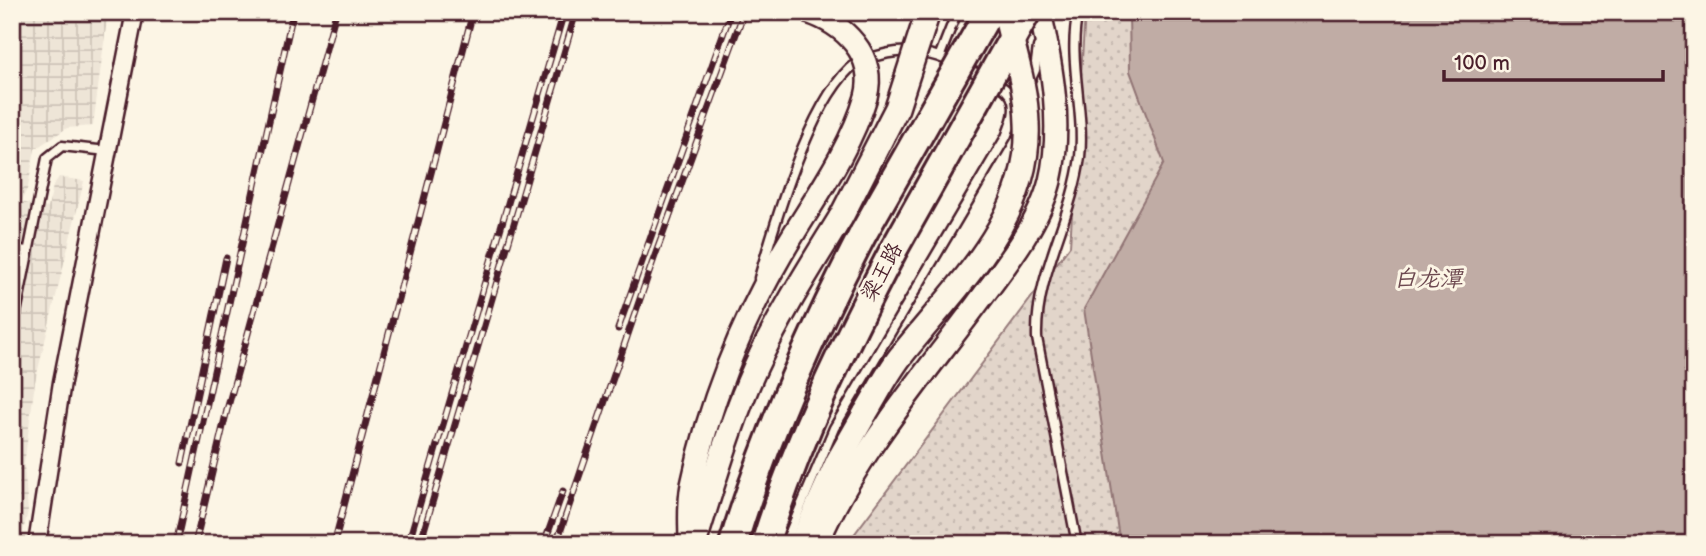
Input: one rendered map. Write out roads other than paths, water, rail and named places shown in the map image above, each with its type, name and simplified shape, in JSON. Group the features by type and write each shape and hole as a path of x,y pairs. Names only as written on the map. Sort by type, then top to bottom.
{"main road":[{"path":"692,544 755,369 791,299 841,217 897,108 928,12"},
{"name":"梁王路","path":"733,544 780,410 822,314 864,232 989,12"},
{"path":"801,544 838,460 898,360 998,233 1018,194 1026,158 1027,123 1023,85 1005,12"},
{"name":"梁王路","path":"765,544 811,419 850,332 1027,12"}],"street":[{"path":"37,544 62,382 135,12"},
{"path":"692,544 691,488 719,391 779,259 851,133 866,97 867,72 857,45 832,23 807,12"},
{"path":"817,544 852,478 887,426 1023,240 1049,183 1055,139 1054,87 1040,12"}],"lane":[{"path":"940,55 957,12"},
{"path":"785,544 834,428 1000,147 1014,117 1038,55 1033,12"},
{"path":"1077,544 1037,338 1036,313 1042,287 1071,203 1080,157 1082,114 1076,60 1079,12"},
{"path":"746,327 780,206 810,134 837,82 852,66 880,54 903,50 940,55 1000,86 1012,97 1014,117"},
{"path":"12,333 47,158 62,146 107,151"},
{"path":"12,249 27,251"}],"water":[{"name":"白龙潭","path":"1129,12 1694,12 1694,544 1120,544 1084,309 1164,163 1130,71"}],"railway":[{"path":"176,544 293,12"},
{"path":"195,544 227,410 336,12"},
{"path":"334,544 473,12"},
{"path":"408,544 564,12"},
{"path":"420,544 576,12"},
{"path":"618,329 731,12"},
{"path":"556,544 652,264 744,12"},
{"path":"182,463 226,258"},
{"path":"544,544 563,491"}]}
